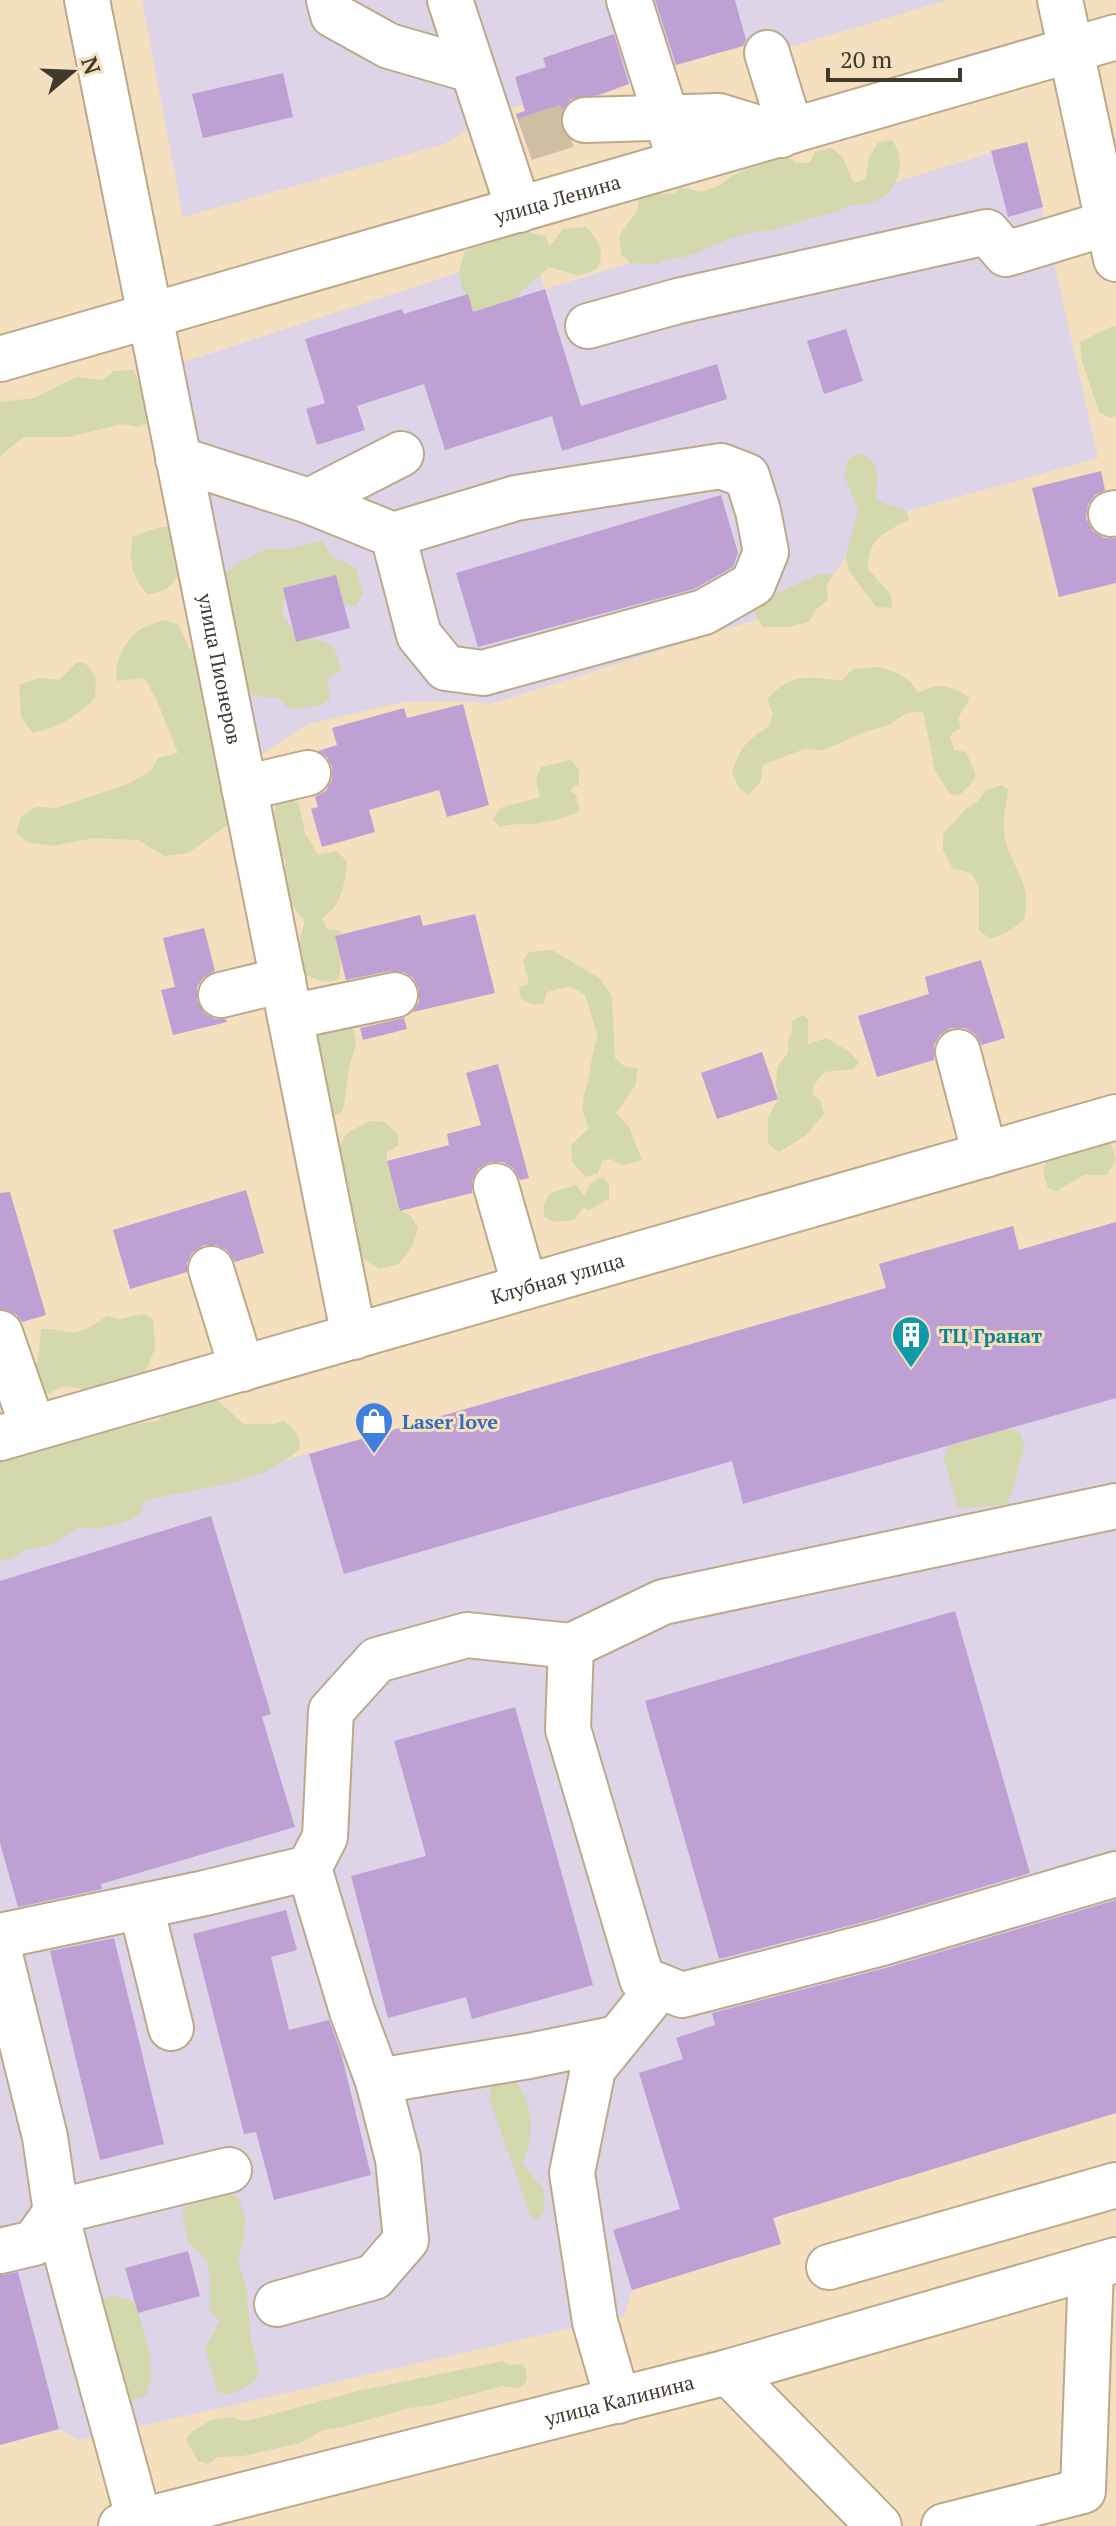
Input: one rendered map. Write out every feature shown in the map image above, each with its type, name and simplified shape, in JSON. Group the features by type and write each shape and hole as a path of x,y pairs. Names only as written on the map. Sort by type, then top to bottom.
{"street":[{"name":"улица Пионеров","path":"87,0 354,1337"},
{"path":"329,0 333,15 389,46 472,70"},
{"path":"450,0 472,70 512,142 519,210"},
{"path":"629,0 681,163"},
{"path":"588,326 669,303 987,232 1006,254 1111,223 1060,0"},
{"name":"улица Ленина","path":"0,359 1116,37"},
{"path":"585,120 719,116 786,133 767,53"},
{"path":"309,501 401,454"},
{"path":"178,459 309,501 393,535 516,498 721,466 747,476 766,552 753,584 704,612 483,673 446,668 419,635 393,535"},
{"path":"244,788 308,773"},
{"path":"221,995 286,999 395,995"},
{"path":"958,1052 985,1155"},
{"name":"Клубная улица","path":"16,1433 1116,1117"},
{"path":"496,1186 525,1287"},
{"path":"211,1269 242,1369"},
{"path":"0,1333 16,1433"},
{"path":"277,2304 374,2277 406,2240 398,2159 378,2081 352,2011 309,1868 325,1837 331,1711 377,1660 467,1635 571,1646 663,1602 1116,1506"},
{"path":"571,1646 568,1729 642,1979 682,1995 882,1943 1116,1874"},
{"path":"0,1936 309,1868"},
{"path":"141,1907 171,2028"},
{"path":"0,1955 45,2137 56,2212 84,2328 116,2431 130,2524"},
{"path":"618,2401 595,2322 572,2173 593,2069 660,1986"},
{"path":"378,2081 618,2038"},
{"path":"0,2251 34,2243 56,2212 229,2170"},
{"path":"829,2267 1116,2185"},
{"path":"944,2526 1083,2491 1104,2263"},
{"name":"улица Калинина","path":"130,2524 728,2372 1104,2263"},
{"path":"728,2372 879,2526"}],"shaded area":[{"path":"142,0 948,0 752,58 747,45 663,68 637,81 599,93 601,101 589,134 529,153 516,114 525,111 523,104 488,117 444,144 183,217"},
{"path":"1027,142 1098,458 871,521 815,601 491,704 403,702 307,724 262,754 178,364 531,249 545,289"},
{"path":"1116,1222 1116,2113 774,2218 781,2244 632,2290 624,2316 79,2440 59,2429 0,2445 0,1542 886,1288 879,1264 1013,1226 1020,1250"}],"green space":[{"path":"891,140 899,155 899,173 891,190 877,201 849,206 773,230 742,234 685,257 656,264 630,263 622,255 619,236 637,211 639,199 654,194 675,193 680,187 701,192 717,187 754,166 787,156 796,163 810,163 815,152 832,148 843,158 854,183 866,179 869,158 878,143"},
{"path":"586,227 599,246 601,257 597,269 579,276 549,267 512,300 473,312 460,278 465,251 514,229 545,236 550,246 563,229"},
{"path":"1113,326 1116,328 1116,416 1110,418 1099,412 1082,361 1080,342"},
{"path":"134,370 147,404 146,424 137,427 122,424 68,437 23,437 0,456 0,402 34,398 76,377 103,380 114,371"},
{"path":"860,453 876,468 876,500 906,511 909,520 879,537 869,558 868,569 891,595 892,608 876,607 849,571 846,557 858,510 844,475 848,460"},
{"path":"171,526 184,563 171,585 147,594 132,568 132,537"},
{"path":"322,540 330,555 356,568 363,594 356,606 344,605 336,575 306,581 288,594 282,614 293,630 333,646 342,669 327,678 330,700 317,706 290,709 277,698 253,696 230,664 221,578 237,564 265,549 291,549"},
{"path":"822,573 834,574 826,585 828,600 816,609 809,622 787,627 763,627 753,610 767,598"},
{"path":"163,620 178,624 189,648 209,658 248,810 188,853 164,856 138,840 93,838 53,846 27,842 16,833 21,817 36,807 57,808 130,783 151,771 158,758 178,753 155,696 144,678 117,681 116,675 121,653 129,640 139,630"},
{"path":"77,662 86,664 96,677 95,698 67,720 33,733 21,717 19,685 39,678 59,680"},
{"path":"878,667 901,675 918,693 945,686 970,698 958,718 961,728 950,737 954,750 966,752 976,775 959,795 950,794 935,771 923,711 905,714 889,725 824,750 804,749 763,765 761,781 748,795 739,788 732,773 735,764 745,745 769,726 773,714 767,699 775,691 801,678 841,681 853,669"},
{"path":"571,760 579,770 579,784 570,790 576,796 580,811 533,824 500,827 493,820 503,807 540,797 536,778 541,767"},
{"path":"1002,785 1008,789 1004,819 1006,841 1022,881 1026,905 1024,920 1006,933 990,939 979,930 979,888 972,873 953,869 943,850 943,834 986,790"},
{"path":"288,797 299,804 305,833 318,855 336,851 347,861 338,900 322,918 327,929 343,934 335,936 341,959 339,979 334,981 322,981 306,975 301,961 301,935 305,921 288,900 283,888 286,861 276,842 274,828 275,806"},
{"path":"552,950 599,978 612,996 615,1058 624,1066 638,1069 635,1086 616,1113 629,1127 642,1160 622,1166 611,1159 602,1161 598,1173 586,1177 572,1162 571,1145 589,1128 583,1102 598,1037 585,995 570,986 547,992 543,1004 532,1004 521,999 519,987 529,984 523,960 529,952"},
{"path":"803,1015 808,1019 808,1044 827,1038 851,1053 859,1063 853,1069 824,1072 814,1085 812,1094 820,1100 824,1114 805,1136 779,1152 768,1144 768,1118 778,1099 778,1066 788,1053 792,1021"},
{"path":"345,1019 354,1034 356,1046 342,1112 337,1115 326,1112 307,1041"},
{"path":"369,1121 385,1122 397,1133 399,1145 387,1152 387,1161 400,1211 410,1215 418,1228 413,1244 399,1264 379,1269 361,1257 353,1243 337,1153 346,1134"},
{"path":"1110,1140 1116,1160 1107,1175 1084,1175 1056,1191 1048,1188 1043,1173 1048,1150"},
{"path":"602,1177 609,1184 609,1199 589,1210 583,1207 574,1220 553,1222 544,1217 544,1205 550,1193 576,1185 584,1196 590,1184"},
{"path":"144,1314 153,1319 155,1348 146,1371 106,1393 65,1386 47,1394 32,1390 27,1375 38,1361 41,1329 74,1332 107,1316 119,1319"},
{"path":"214,1398 244,1424 284,1421 296,1432 300,1448 285,1461 248,1478 145,1501 139,1515 123,1523 93,1529 80,1527 48,1546 24,1550 12,1559 0,1560 0,1446 82,1433 97,1434 117,1420 128,1425 158,1421 169,1407"},
{"path":"1011,1428 1020,1433 1025,1446 1005,1505 958,1508 944,1459 948,1446"},
{"path":"512,2076 528,2107 530,2141 522,2163 543,2189 545,2210 539,2219 531,2218 489,2098 493,2081"},
{"path":"219,2189 239,2198 245,2218 238,2260 246,2286 251,2340 259,2372 254,2382 230,2395 217,2391 205,2348 220,2321 210,2312 208,2267 199,2252 189,2245 182,2214 190,2200"},
{"path":"115,2296 135,2302 151,2362 145,2396 116,2405 101,2300"},
{"path":"503,2361 509,2365 522,2364 526,2369 527,2381 520,2388 502,2386 433,2405 409,2408 323,2430 300,2443 243,2456 218,2457 208,2464 198,2461 186,2440 192,2431 212,2420 230,2417 245,2421 353,2392"}],"building":[{"path":"655,0 735,0 746,40 743,46 676,65"},
{"path":"614,34 629,84 599,95 571,99 563,109 560,120 563,132 571,140 530,153 516,114 525,111 515,77 546,67 543,58"},
{"path":"283,73 293,117 203,138 192,94"},
{"path":"1027,142 1043,207 1008,217 991,151"},
{"path":"545,289 581,406 717,364 727,399 562,451 552,416 445,450 424,384 357,406 365,430 317,445 306,409 325,403 305,339 402,309 404,314 468,294 473,312"},
{"path":"846,329 863,381 824,394 807,341"},
{"path":"1101,471 1105,490 1095,495 1088,505 1086,518 1093,531 1104,538 1116,538 1116,583 1059,597 1032,488"},
{"path":"721,495 738,553 733,567 694,589 478,647 456,573"},
{"path":"336,575 350,628 296,642 283,588"},
{"path":"463,704 489,805 447,817 439,790 369,810 375,832 322,847 311,809 318,807 315,797 326,791 332,779 332,767 327,757 318,751 337,745 332,728 404,708 407,718"},
{"path":"475,914 495,993 413,1012 419,1002 419,989 413,978 404,972 390,971 346,980 335,936 420,915 423,926"},
{"path":"204,928 215,971 203,978 197,987 197,1000 204,1013 215,1019 226,1019 227,1022 173,1035 161,990 175,987 163,938"},
{"path":"981,960 1005,1038 982,1045 975,1034 965,1028 951,1028 940,1035 934,1045 934,1060 877,1077 858,1016 929,994 925,977"},
{"path":"404,1018 407,1029 363,1040 360,1028"},
{"path":"762,1052 778,1099 717,1119 701,1073"},
{"path":"498,1064 529,1178 520,1180 513,1168 503,1162 490,1162 478,1169 472,1181 472,1193 400,1211 387,1161 449,1145 447,1134 481,1125 466,1073"},
{"path":"246,1190 264,1253 235,1262 227,1250 216,1245 204,1245 192,1253 187,1272 130,1289 113,1230"},
{"path":"10,1192 46,1315 22,1322 16,1314 0,1309 0,1193"},
{"path":"1116,1222 1116,1398 743,1504 732,1461 344,1574 309,1454 886,1288 879,1264 1013,1226 1019,1250"},
{"path":"211,1516 271,1714 262,1717 295,1827 101,1884 102,1889 18,1907 0,1843 0,1581"},
{"path":"955,1611 1030,1873 875,1919 719,1959 645,1701"},
{"path":"515,1707 593,1985 472,2019 466,1997 388,2018 351,1876 426,1856 394,1741"},
{"path":"1116,1900 1116,2113 773,2218 781,2244 632,2290 613,2230 680,2209 639,2073 683,2059 676,2038 715,2025 712,2013 889,1967"},
{"path":"286,1910 297,1950 271,1957 289,2030 329,2020 341,2053 371,2175 274,2200 256,2132 244,2134 193,1934"},
{"path":"114,1938 164,2144 100,2160 50,1951"},
{"path":"188,2251 200,2296 138,2313 125,2268"},
{"path":"18,2272 59,2429 0,2445 0,2275"}],"tunnel":[{"path":"525,139 585,120"}],"place":[{"name":"ТЦ Гранат","path":"911,1369"},
{"name":"Laser love","path":"374,1455"}]}
